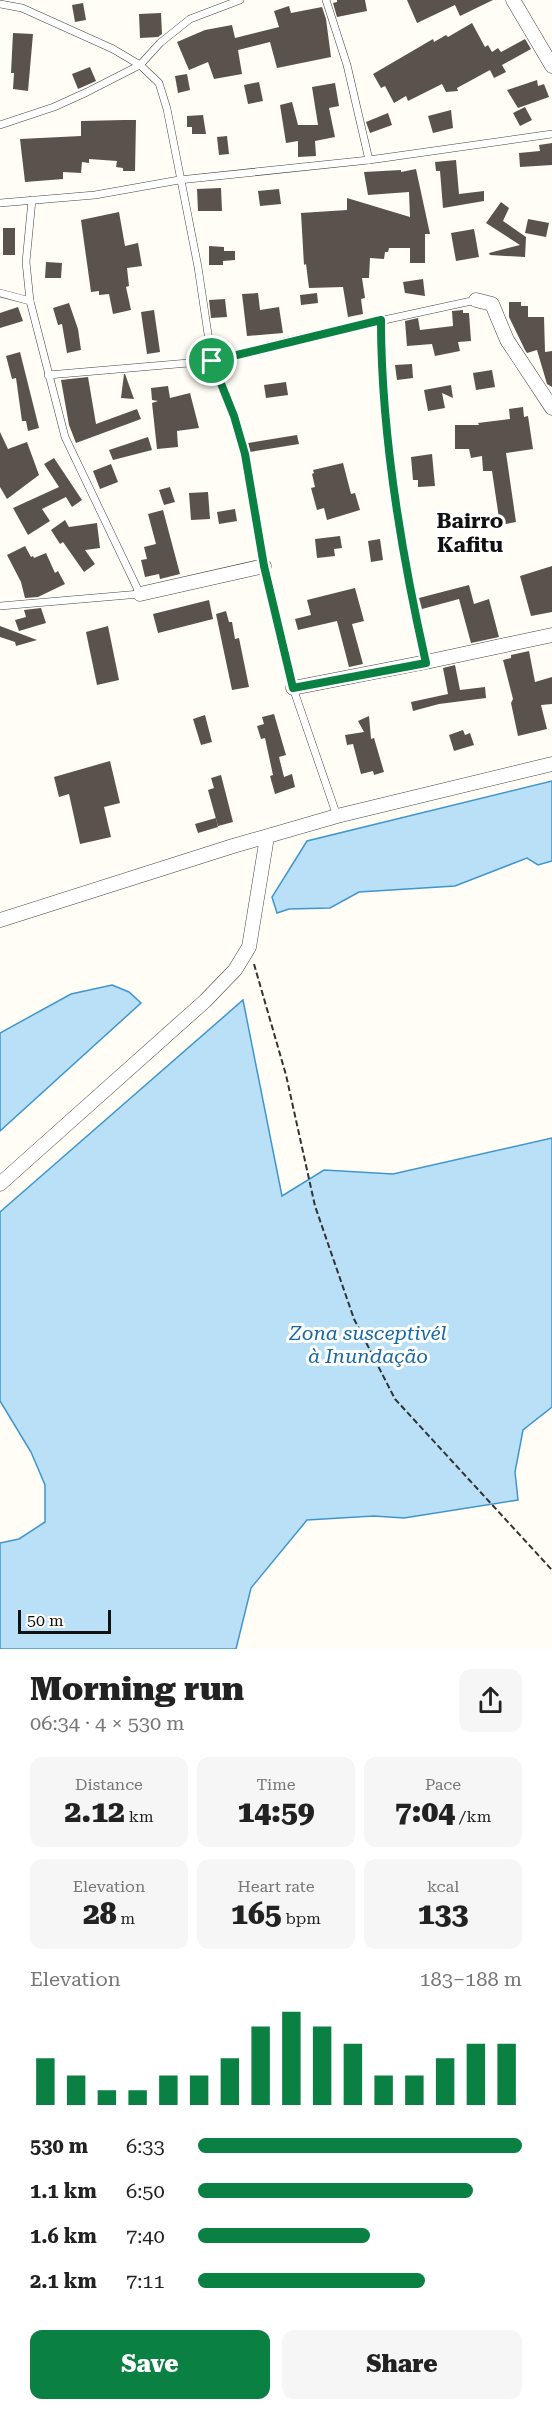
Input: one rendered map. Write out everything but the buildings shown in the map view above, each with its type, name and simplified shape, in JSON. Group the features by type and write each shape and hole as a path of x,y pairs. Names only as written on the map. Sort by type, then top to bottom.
{"street":[{"path":"513,0 552,66"},
{"path":"476,300 492,304 507,340 552,408"},
{"path":"140,594 264,566"},
{"path":"293,688 426,663 552,634"},
{"path":"0,920 337,816 552,765"},
{"path":"0,1184 205,1001 235,970 249,947 267,837"}],"lane":[{"path":"0,125 54,107 140,65 160,43 190,19 240,0"},
{"path":"326,0 347,65 369,160"},
{"path":"0,4 22,4 113,49 140,65 159,83 167,109 206,311 212,361 234,416 245,454 264,566 293,688 337,816"},
{"path":"0,203 95,195 179,180 369,160 552,134"},
{"path":"0,606 140,594 65,437 30,301 26,262 32,201"},
{"path":"0,293 30,301"},
{"path":"48,375 212,361 381,320 476,300"},
{"path":"381,320 381,373 395,488 412,604 426,663"}],"path":[{"path":"249,947 286,1075 315,1206 354,1318 395,1399 552,1570"}],"water":[{"path":"552,781 552,861 538,865 527,858 455,886 359,892 330,908 289,909 277,913 272,897 307,841"},
{"path":"112,985 129,992 141,1003 0,1131 0,1033 71,994"},
{"name":"Zona susceptivél à Inundação","path":"243,1000 282,1196 324,1170 393,1174 552,1138 552,1407 523,1430 515,1472 518,1500 404,1518 374,1516 307,1520 251,1588 236,1649 0,1649 0,1543 19,1539 45,1522 45,1485 31,1452 0,1401 0,1212"}],"district":[{"name":"Bairro Kafitu","path":"470,533"}],"route":[{"path":"381,320 381,373 395,488 412,604 426,663 293,688 264,566 245,454 234,416 212,361 381,320"}]}
